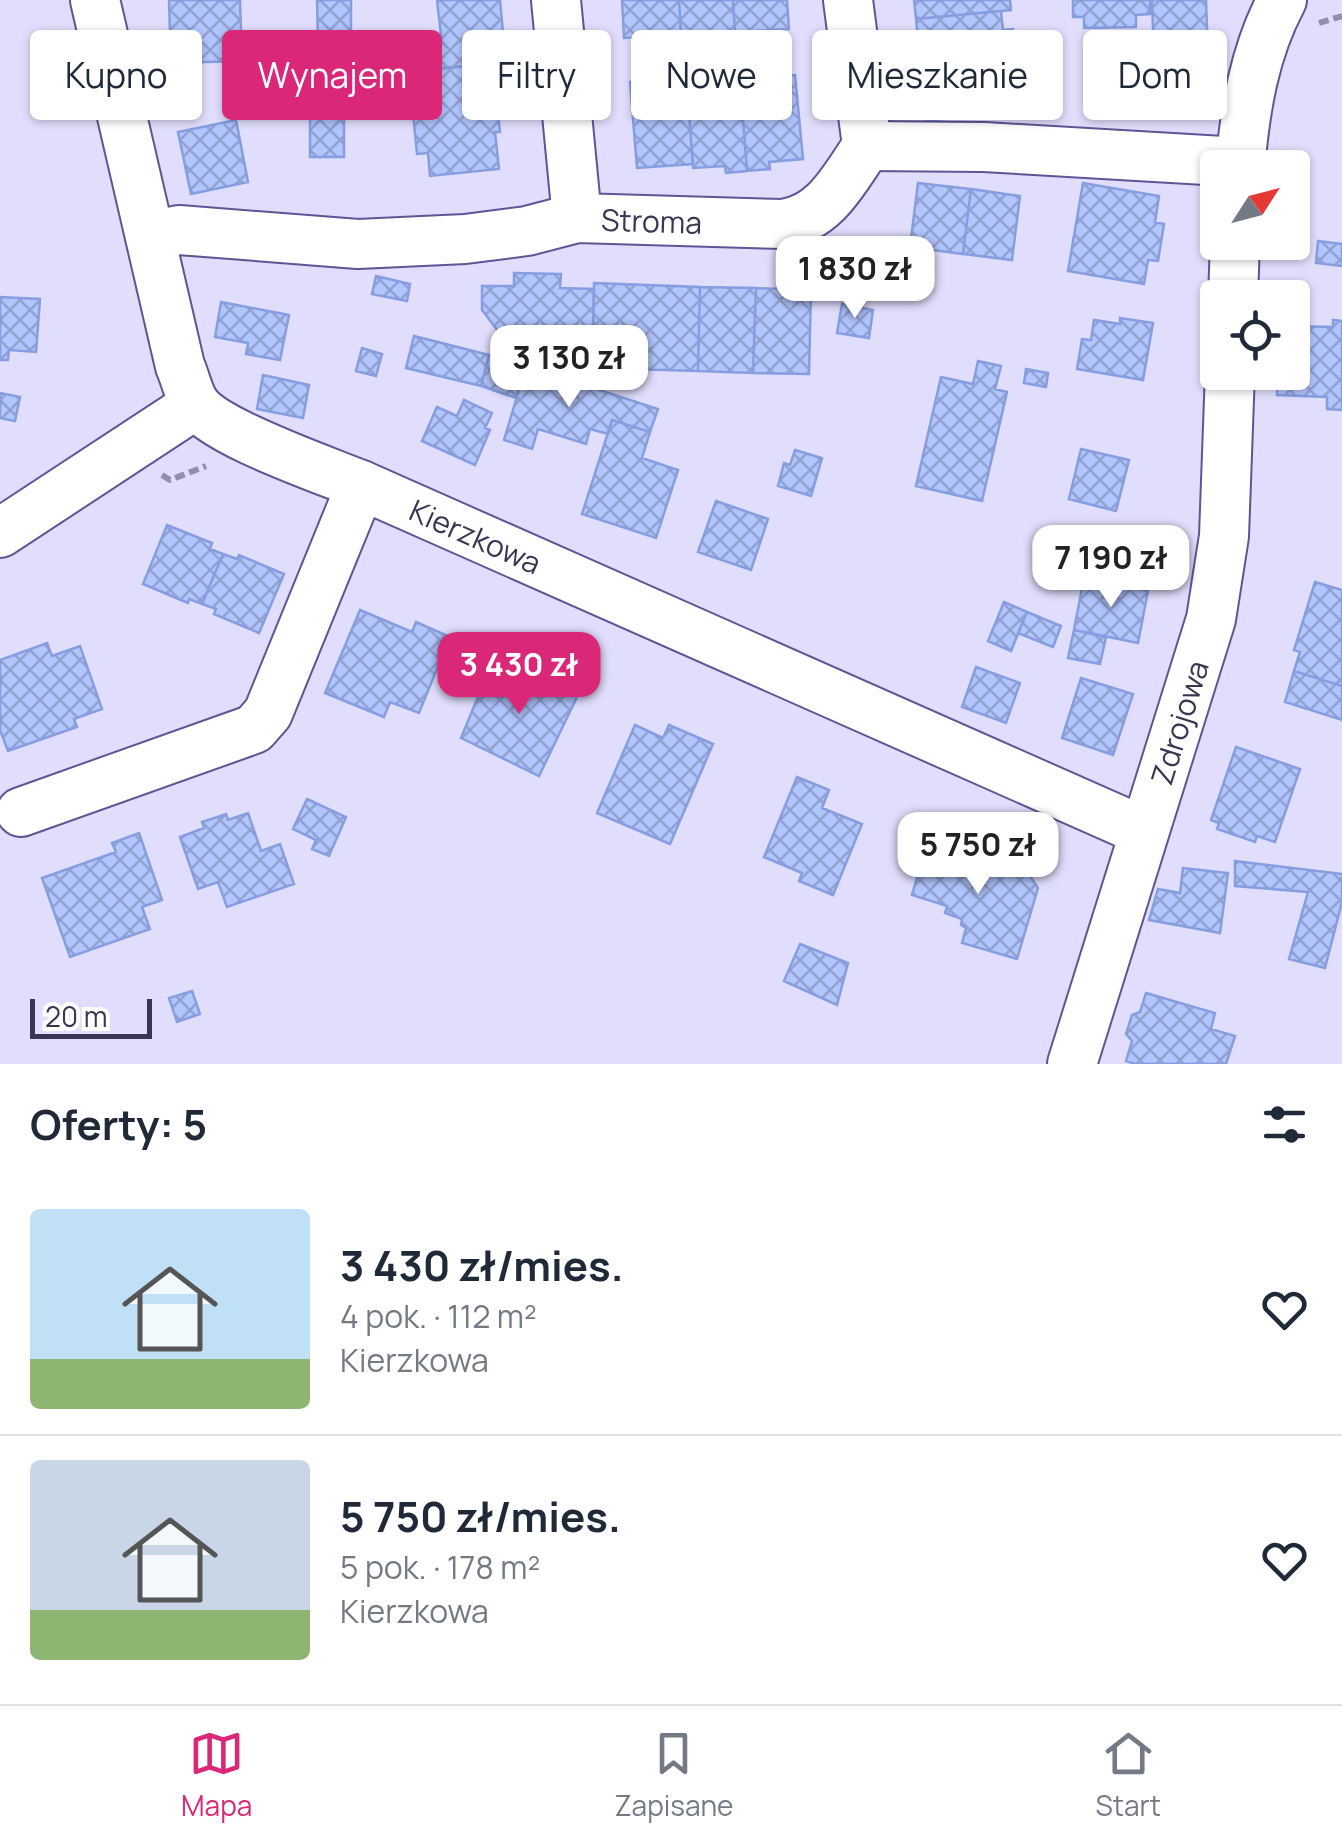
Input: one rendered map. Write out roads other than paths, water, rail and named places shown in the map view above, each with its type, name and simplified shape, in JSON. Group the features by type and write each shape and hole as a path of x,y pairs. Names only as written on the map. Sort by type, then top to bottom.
{"street":[{"path":"0,533 195,404 180,366 94,0"},
{"path":"556,0 577,218"},
{"path":"848,0 866,146 984,148 1200,162"},
{"path":"1242,150 1251,86 1282,0"},
{"name":"Stroma","path":"150,236 179,230 358,244 411,243 527,231 577,218 797,222 812,216 827,202 866,146"},
{"name":"Zdrojowa","path":"1072,1064 1201,657 1218,584 1224,536 1229,390"},
{"name":"Kierzkowa","path":"195,404 234,432 1143,831"},
{"path":"22,812 254,729 268,713 361,485"}]}
